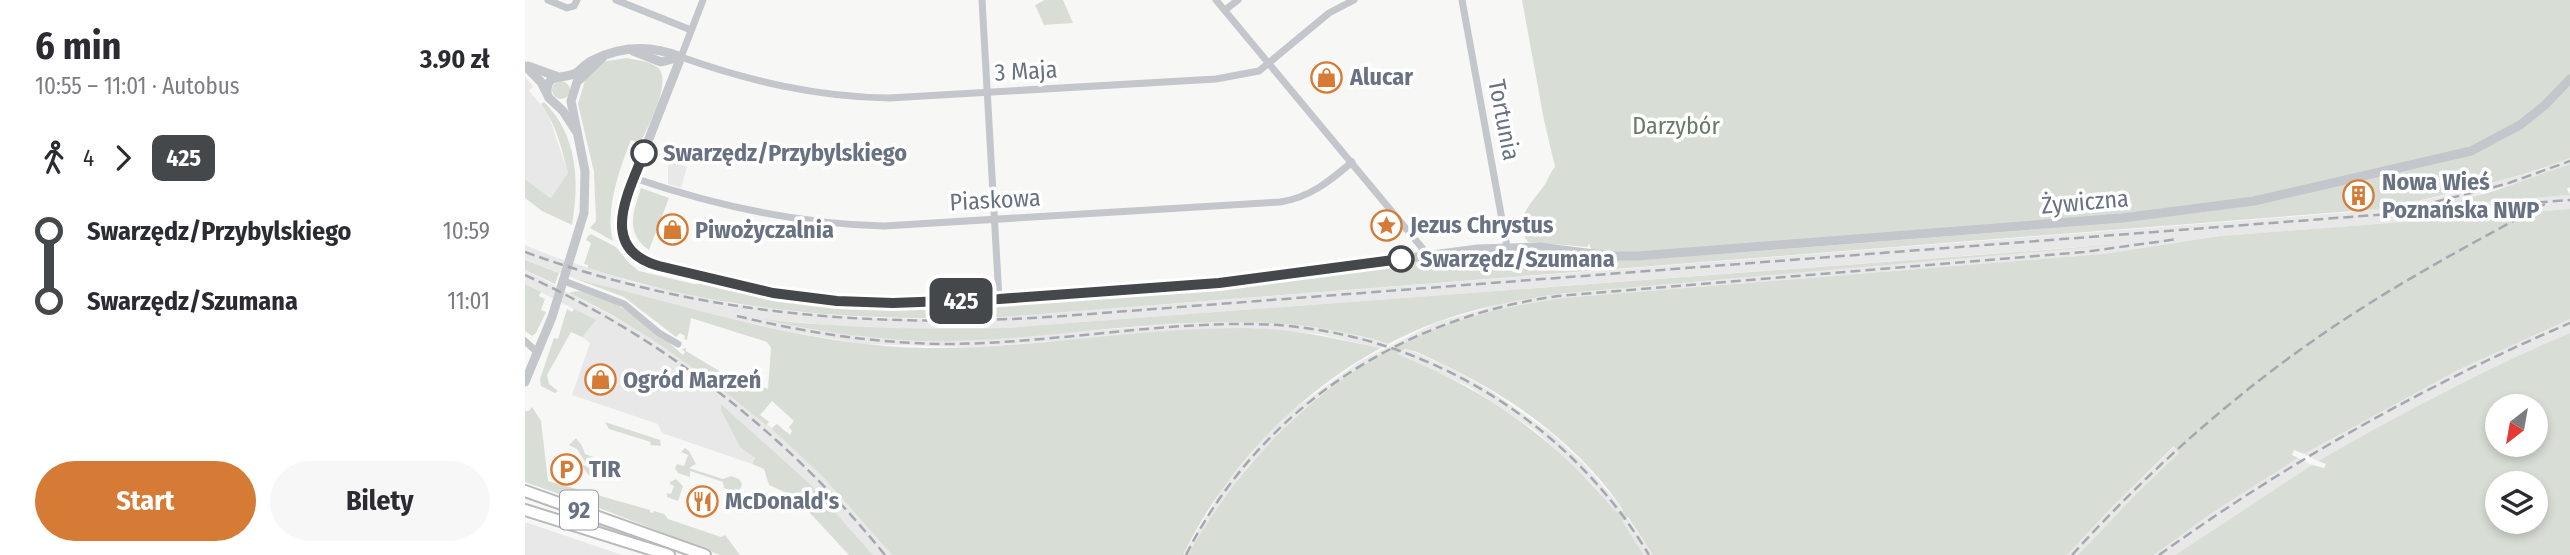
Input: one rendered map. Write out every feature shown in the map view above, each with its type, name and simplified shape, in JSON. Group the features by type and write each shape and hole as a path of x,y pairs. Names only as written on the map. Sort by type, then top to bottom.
{"main road":[{"name":"92","path":"525,491 705,555"},
{"name":"92","path":"525,510 669,555"}],"street":[{"path":"548,0 567,8 573,6 577,0"},
{"path":"616,0 632,3 691,30"},
{"path":"681,57 703,0"},
{"path":"982,0 999,299"},
{"path":"1216,0 1428,256"},
{"path":"1224,10 1238,0"},
{"name":"3 Maja","path":"681,57 757,82 826,95 889,98 1216,79 1256,73 1329,13 1354,0"},
{"name":"Tortunia","path":"1462,0 1507,247"},
{"path":"547,92 549,81 573,74 591,61 603,57 630,50 653,48 681,57"},
{"path":"630,50 661,62 681,57"},
{"path":"525,382 564,281 580,229 586,193 584,161 571,105 573,93 579,79 603,57"},
{"name":"Żywiczna","path":"681,57 622,210 622,232 626,243 636,255 659,266 744,287 837,301 904,303 999,299 1269,278 1507,247 1573,250 1618,257 1652,256 2082,222 2234,205 2471,151 2504,136 2528,120 2570,79"},
{"path":"661,62 671,81"},
{"path":"525,65 571,80 573,93"},
{"path":"525,65 563,111 577,133"},
{"path":"555,102 564,103 573,93"},
{"name":"Piaskowa","path":"634,178 742,210 801,220 884,226 1280,202 1306,195 1332,179 1352,162"},
{"path":"564,281 624,304 659,333 678,344"},
{"path":"525,341 538,353"}],"shaded area":[{"path":"525,77 533,86 529,91 548,113 568,173 552,198 525,179"},
{"path":"2570,158 2570,164 2540,176 2443,205 2570,195 2570,209 2220,236 2103,254 1562,298 1476,315 1400,345 1326,391 1295,417 1247,467 1188,555 1183,555 1224,486 1290,412 1359,362 1435,323 1514,300 1557,294 2093,246 1003,328 864,328 772,320 864,337 956,341 1203,322 1265,321 1337,330 1389,344 1380,348 1319,334 1250,328 969,347 864,344 790,332 724,317 574,278 525,260 525,245 635,283 735,304 799,312 865,318 1002,317 2352,212 2392,207 2464,191 2542,169"},
{"path":"668,160 687,167 681,188 668,184"},
{"path":"525,270 639,330 687,362 772,428 823,477 892,555 873,555 810,484 722,405 755,459 752,464 662,433 658,424 572,395 590,343 582,337 595,320 525,284"},
{"path":"2570,319 2570,333 2434,397 2318,461 2304,454 2458,370"},
{"path":"1408,349 1488,389 1552,434 1583,463 1615,500 1653,555 1644,555 1617,514 1594,486 1536,431 1468,386 1397,354"},
{"path":"2175,446 2179,453 2078,555 2067,555 2110,509"},
{"path":"2298,458 2312,465 2175,555 2154,555 2212,513"},
{"path":"525,522 622,555 525,555"}],"green space":[{"path":"1045,0 1063,0 1073,23 1044,25 1035,5"},
{"name":"Darzybór","path":"1522,0 2570,0 2570,158 2499,181 2380,211 1002,317 896,318 792,311 690,295 639,283 588,268 588,265 584,264 591,243 586,240 591,234 616,247 639,271 694,284 701,284 702,281 756,292 839,303 921,307 1241,284 1381,266 1381,269 1412,266 1412,262 1496,251 1641,260 2028,230 2246,206 2370,178 2234,205 1629,257 1593,253 1589,244 1587,247 1528,242 1522,220 1555,167"},
{"path":"626,58 657,67 663,82 640,144 631,140 618,177 612,203 613,241 590,228 596,221 594,172 578,104 585,80 602,62"},
{"path":"561,81 567,84 570,90 567,96 561,99 555,96 552,90 555,84"},
{"path":"544,102 563,129 573,159 576,192 572,225 542,211 525,198 525,179 551,198 568,173 555,128 541,104"},
{"path":"2570,164 2570,187 2567,189 2570,195 2437,206 2494,191"},
{"path":"641,188 669,198 649,250 637,237 633,222"},
{"path":"2570,209 2570,319 2458,370 2304,454 2294,450 2292,455 2298,458 2212,513 2154,555 2078,555 2179,453 2174,446 2067,555 1653,555 1628,517 1622,521 1644,555 1188,555 1213,514 1242,475 1274,438 1309,405 1347,376 1388,351 1432,330 1478,315 1562,298 2103,254 2220,236","holes":["1406,349 1492,390 1542,424 1587,465 1623,510 1617,513 1569,462 1518,419 1461,384 1397,354"]},
{"path":"2125,244 1557,294 1466,313 1437,322 1389,344 1335,331 1281,324 1174,324 1012,338 932,341 859,336 762,319 882,328 1003,328"},
{"path":"525,260 559,273 555,284 525,270"},
{"path":"573,278 748,323 881,346 926,348 1007,345 1169,331 1249,328 1299,332 1380,348 1388,344 1322,386 1288,414 1229,480 1183,555 892,555 823,477 773,430 777,424 790,435 792,431 789,427 794,421 772,401 760,415 769,422 766,425 672,353 622,321 569,293 581,291 612,302 644,323 683,355 685,352 682,349 686,348 686,351 726,375 746,379 768,389 771,348 767,342 691,318 687,340 680,333 676,337 624,297"},
{"path":"525,284 541,292 539,296 545,299 541,310 546,312 532,336 525,331"},
{"path":"567,309 572,312 574,309 596,320 582,337 571,332 547,375 549,384 558,391 555,393 541,386 540,379 554,338 558,339"},
{"path":"2570,333 2570,555 2175,555 2312,465 2324,468 2326,464 2318,461 2505,362"},
{"path":"721,404 810,484 873,555 849,555 795,497 769,485 764,469 752,464 755,458 740,447 721,410"},
{"path":"532,407 541,421 548,481 664,514 668,519 721,537 725,535 740,555 720,555 525,482 525,411"},
{"path":"605,422 660,440 661,446 650,445 651,442 609,429"},
{"path":"576,438 585,454 596,458 590,477 582,466 587,465 577,449 569,445"},
{"path":"685,448 696,464 689,468 723,479 731,476 739,479 742,484 739,493 724,488 723,482 690,471 690,477 678,473 675,468 677,464 684,466 688,455 681,452"},
{"path":"676,479 683,486 678,501 667,497 667,493 671,494 674,486 670,482"},
{"path":"570,515 691,555 602,530"}],"railway":[{"path":"2435,202 2506,184 2570,161"},
{"path":"525,252 591,274 724,304 858,318 994,320 2570,200"},
{"path":"2072,555 2102,522 2199,430 2305,346 2391,290 2545,204"},
{"path":"1186,555 1216,503 1253,456 1294,415 1340,379 1390,349 1443,325 1499,307 1558,296 2084,252 2178,239"},
{"path":"525,275 627,329 721,394 808,470 885,555"},
{"path":"737,316 790,328 897,342 988,343 1176,327 1251,324 1311,329 1370,341 1426,361 1480,388 1529,421 1575,461 1615,505 1649,555"},
{"path":"2159,555 2257,489 2358,428 2463,372 2570,323"}],"bus line":[{"name":"425","path":"644,153 623,205 621,217 625,240 636,255 659,266 744,287 800,297 871,303 999,299 1219,283 1401,259"}],"place":[{"name":"Alucar","path":"1327,77"},
{"name":"Swarzędz/Przybylskiego","path":"644,153"},
{"name":"Nowa Wieś Poznańska NWP","path":"2359,196"},
{"name":"Jezus Chrystus","path":"1387,225"},
{"name":"Piwożyczalnia","path":"672,230"},
{"name":"Swarzędz/Szumana","path":"1401,259"},
{"name":"Ogród Marzeń","path":"600,380"},
{"name":"TIR","path":"566,469"},
{"name":"McDonald's","path":"702,501"}]}
